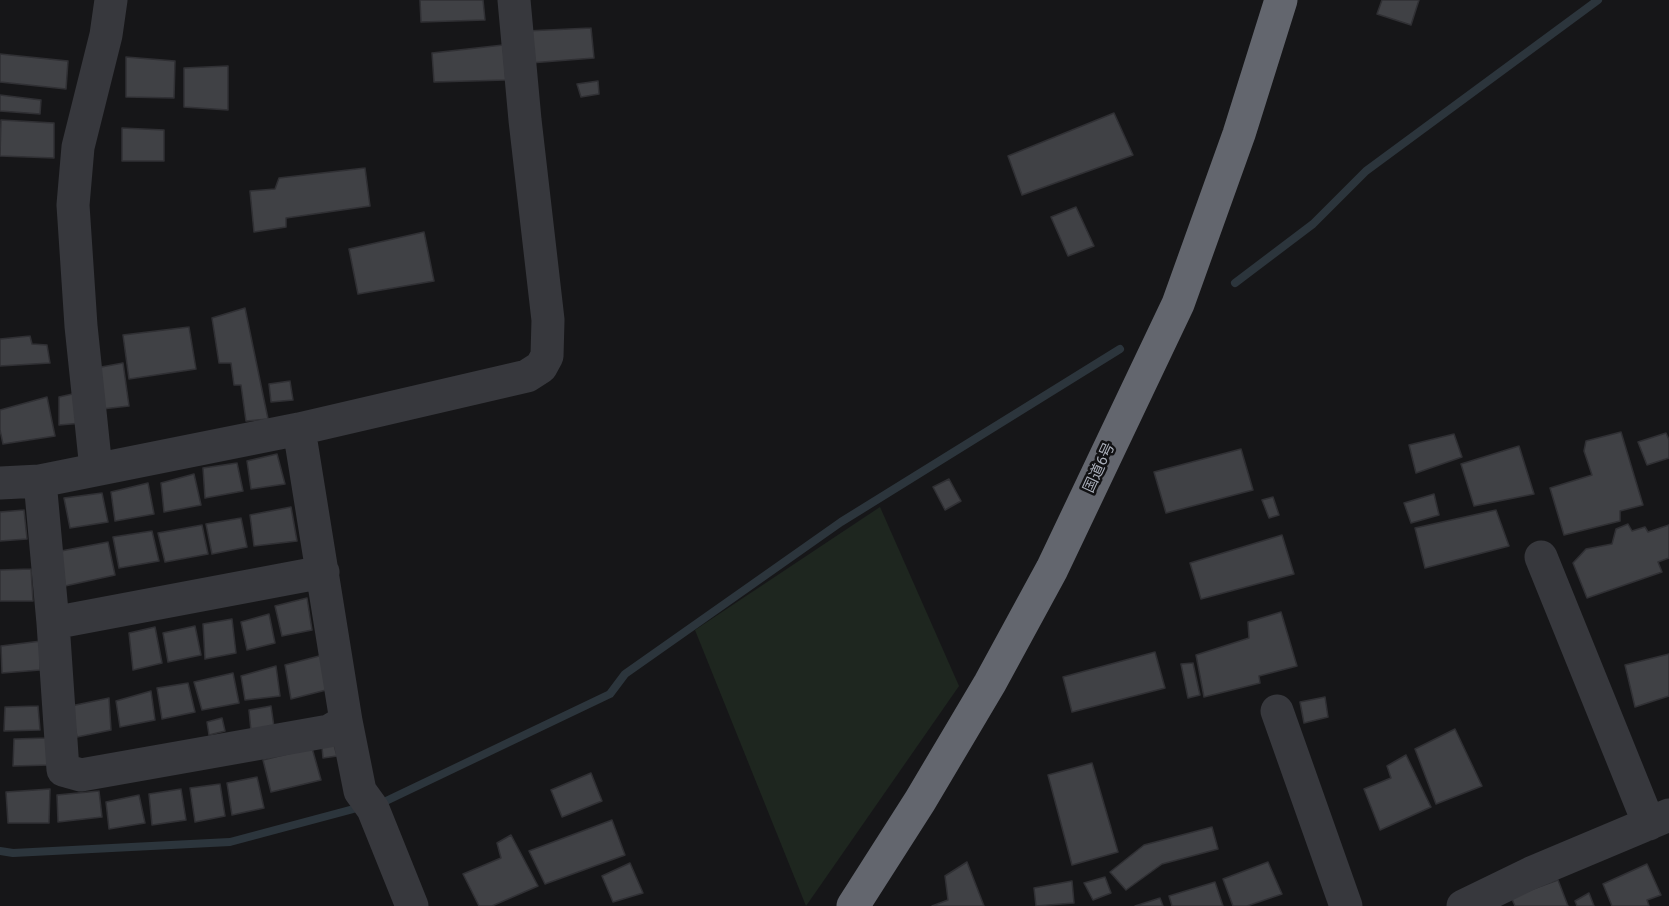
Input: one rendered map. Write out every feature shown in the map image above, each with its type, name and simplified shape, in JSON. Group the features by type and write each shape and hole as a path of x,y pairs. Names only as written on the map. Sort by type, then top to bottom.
{"highway":[{"name":"国道6号","path":"853,906 926,791 990,683 1052,569 1178,304 1239,134 1281,0"}],"street":[{"path":"96,469 81,326 73,205 78,147 106,35 111,0"},
{"path":"0,483 40,481 299,429 527,376 541,367 548,356 548,320 514,0"},
{"path":"299,429 346,721 360,791 373,809 412,906"},
{"path":"40,481 63,770 81,775 328,731 346,721"},
{"path":"1463,906 1500,898 1540,869 1659,819 1540,557"},
{"path":"53,623 323,572"},
{"path":"1277,711 1346,906"}],"shaded area":[{"path":"880,507 959,686 806,906 695,630"}],"building":[{"path":"420,0 483,0 485,20 421,22"},
{"path":"1382,0 1419,0 1411,25 1377,14"},
{"path":"591,28 594,58 530,63 526,31"},
{"path":"503,45 506,80 434,82 432,53"},
{"path":"0,54 68,61 66,89 0,82"},
{"path":"126,57 175,61 174,98 126,97"},
{"path":"228,66 228,110 184,107 184,68"},
{"path":"598,81 599,94 581,97 577,84"},
{"path":"0,95 41,100 40,114 0,111"},
{"path":"1114,113 1133,155 1022,195 1008,156"},
{"path":"1,120 54,123 54,158 0,156"},
{"path":"122,128 164,130 164,161 122,161"},
{"path":"365,168 370,206 286,218 286,227 254,232 250,191 275,189 279,178"},
{"path":"1076,207 1094,246 1068,256 1051,217"},
{"path":"424,232 434,281 358,294 349,249"},
{"path":"245,308 268,419 246,421 241,385 234,385 231,363 219,363 212,318"},
{"path":"189,327 196,369 129,379 123,335"},
{"path":"30,336 32,344 47,345 50,363 0,366 0,339"},
{"path":"123,363 129,406 102,409 96,368"},
{"path":"290,381 293,400 271,402 269,384"},
{"path":"77,393 83,423 59,425 59,397"},
{"path":"47,397 55,436 3,444 0,410"},
{"path":"1621,432 1643,505 1620,511 1620,521 1564,535 1550,488 1592,475 1584,451 1586,441"},
{"path":"1666,433 1669,440 1669,458 1647,465 1638,442"},
{"path":"1454,434 1462,457 1416,473 1409,445"},
{"path":"1519,446 1534,494 1474,506 1461,464"},
{"path":"1241,449 1253,490 1166,513 1154,472"},
{"path":"277,454 285,484 251,489 247,461"},
{"path":"237,463 243,491 205,498 203,468"},
{"path":"194,474 201,505 164,512 161,483"},
{"path":"949,479 961,501 945,510 933,487"},
{"path":"148,483 154,514 115,521 111,492"},
{"path":"102,493 108,522 70,528 64,498"},
{"path":"1434,494 1439,515 1411,523 1404,503"},
{"path":"1273,497 1279,515 1269,518 1262,500"},
{"path":"291,507 297,541 254,546 250,515"},
{"path":"24,510 27,539 0,541 0,512"},
{"path":"1496,510 1509,546 1425,568 1415,528"},
{"path":"241,518 247,547 212,554 206,524"},
{"path":"1628,524 1632,531 1645,527 1648,532 1669,525 1669,558 1658,562 1662,572 1587,598 1573,563 1586,549 1612,544 1616,529"},
{"path":"202,525 208,554 165,562 158,533"},
{"path":"152,531 159,561 119,568 113,537"},
{"path":"1282,535 1294,574 1201,599 1190,563"},
{"path":"108,542 115,575 65,586 61,551"},
{"path":"31,569 33,601 0,601 0,570"},
{"path":"307,598 312,630 282,636 275,606"},
{"path":"1281,612 1297,666 1259,676 1260,683 1204,697 1196,655 1249,638 1248,622"},
{"path":"269,614 275,643 247,650 241,622"},
{"path":"232,619 236,653 205,659 203,624"},
{"path":"195,626 201,655 168,662 163,633"},
{"path":"155,627 162,663 133,670 129,633"},
{"path":"41,641 40,670 2,673 1,646"},
{"path":"1155,652 1165,688 1072,712 1063,677"},
{"path":"1669,654 1669,696 1635,707 1625,665"},
{"path":"323,655 330,689 291,699 285,665"},
{"path":"1193,663 1200,695 1188,698 1181,664"},
{"path":"276,666 280,696 245,700 241,676"},
{"path":"233,673 239,703 202,710 194,682"},
{"path":"188,683 195,712 162,719 157,688"},
{"path":"151,691 155,720 120,727 116,701"},
{"path":"1325,697 1328,717 1304,723 1300,702"},
{"path":"109,698 111,730 77,737 71,706"},
{"path":"38,706 40,730 4,731 5,707"},
{"path":"271,706 274,727 251,731 249,710"},
{"path":"222,718 225,731 209,735 207,722"},
{"path":"1455,729 1482,786 1436,804 1415,749"},
{"path":"47,738 50,765 13,766 14,739"},
{"path":"334,745 337,756 323,758 322,747"},
{"path":"312,748 321,780 271,792 263,760"},
{"path":"1406,755 1431,807 1380,830 1364,789 1391,778 1387,766"},
{"path":"1092,763 1118,852 1072,865 1048,775"},
{"path":"591,773 602,801 562,817 551,790"},
{"path":"257,777 264,808 232,815 227,783"},
{"path":"220,784 225,816 195,822 190,788"},
{"path":"50,789 49,823 8,823 6,792"},
{"path":"181,789 186,820 152,825 149,794"},
{"path":"99,791 102,817 58,822 57,795"},
{"path":"139,795 145,823 109,829 106,802"},
{"path":"612,820 625,855 545,884 529,851"},
{"path":"1212,827 1218,849 1162,864 1126,890 1110,872 1144,845"},
{"path":"511,835 538,886 492,906 479,906 463,874 501,858 497,843"},
{"path":"967,862 984,906 932,906 948,900 945,876"},
{"path":"1268,862 1282,894 1247,906 1233,906 1223,879"},
{"path":"630,863 643,893 613,902 602,876"},
{"path":"1647,864 1661,895 1647,900 1649,906 1612,906 1603,884"},
{"path":"1105,877 1111,893 1093,900 1084,883"},
{"path":"1558,880 1568,906 1515,906 1511,897"},
{"path":"1072,881 1074,903 1036,906 1034,888"},
{"path":"1215,882 1223,906 1172,906 1169,896"},
{"path":"1589,893 1594,906 1577,906 1575,901"},
{"path":"1160,898 1163,906 1135,906"}],"waterway":[{"path":"1235,283 1313,224 1366,171 1598,0"},
{"path":"386,801 610,694 625,674 841,522 1120,349"},
{"path":"0,851 13,853 230,842 361,807"}]}
